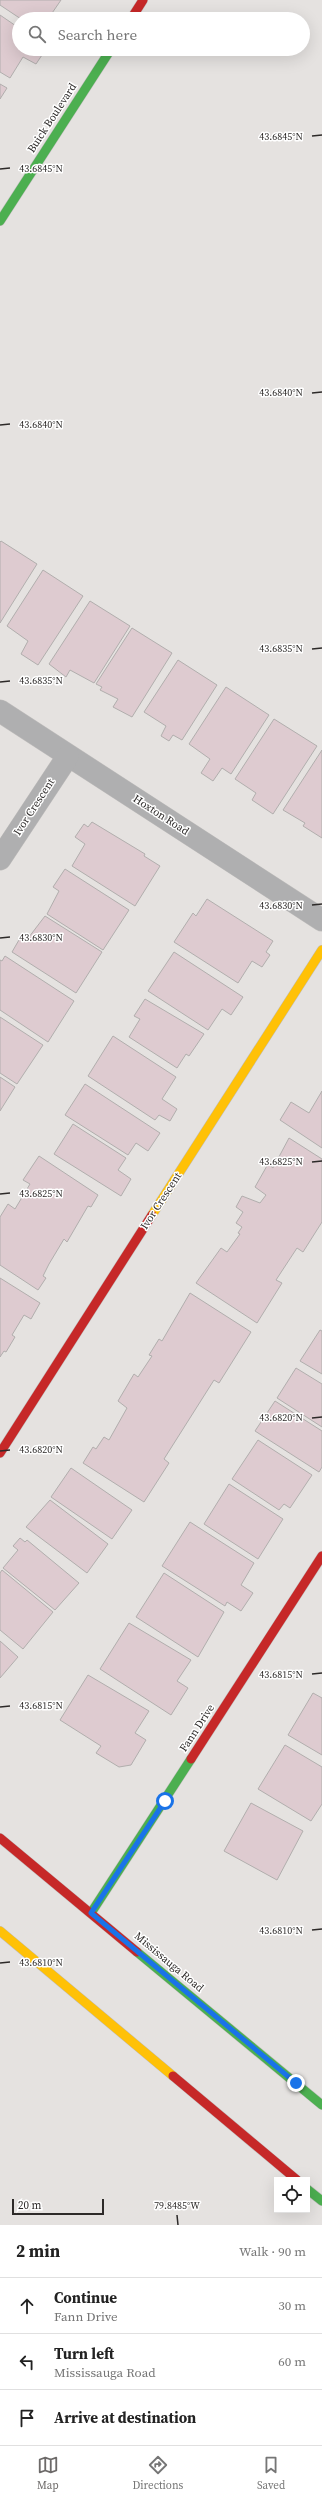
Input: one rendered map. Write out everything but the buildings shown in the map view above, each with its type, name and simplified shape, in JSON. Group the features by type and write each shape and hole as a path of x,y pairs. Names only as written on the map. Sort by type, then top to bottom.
{"street":[{"path":"135,12 143,0"},
{"name":"Buick Boulevard","path":"0,221 106,56"},
{"name":"Hoxton Road","path":"0,711 322,920"},
{"name":"Ivor Crescent","path":"0,859 68,756"},
{"name":"Ivor Crescent","path":"0,1453 322,950"},
{"name":"Fann Drive","path":"91,1913 322,1556"},
{"name":"Mississauga Road","path":"0,1838 322,2105"},
{"path":"0,1931 292,2177"},
{"path":"310,2192 322,2202"}],"traffic: fast":[{"path":"0,221 106,56"},
{"path":"91,1913 191,1759"},
{"path":"137,1952 322,2105"},
{"path":"310,2191 322,2201"}],"traffic: slow":[{"path":"152,1215 322,950"},
{"path":"0,1931 173,2076"}],"traffic: jam":[{"path":"135,12 143,0"},
{"path":"0,1453 152,1215"},
{"path":"191,1759 322,1556"},
{"path":"0,1838 137,1952"},
{"path":"173,2076 293,2177"}],"route":[{"path":"165,1801 91,1913 296,2083"}]}
